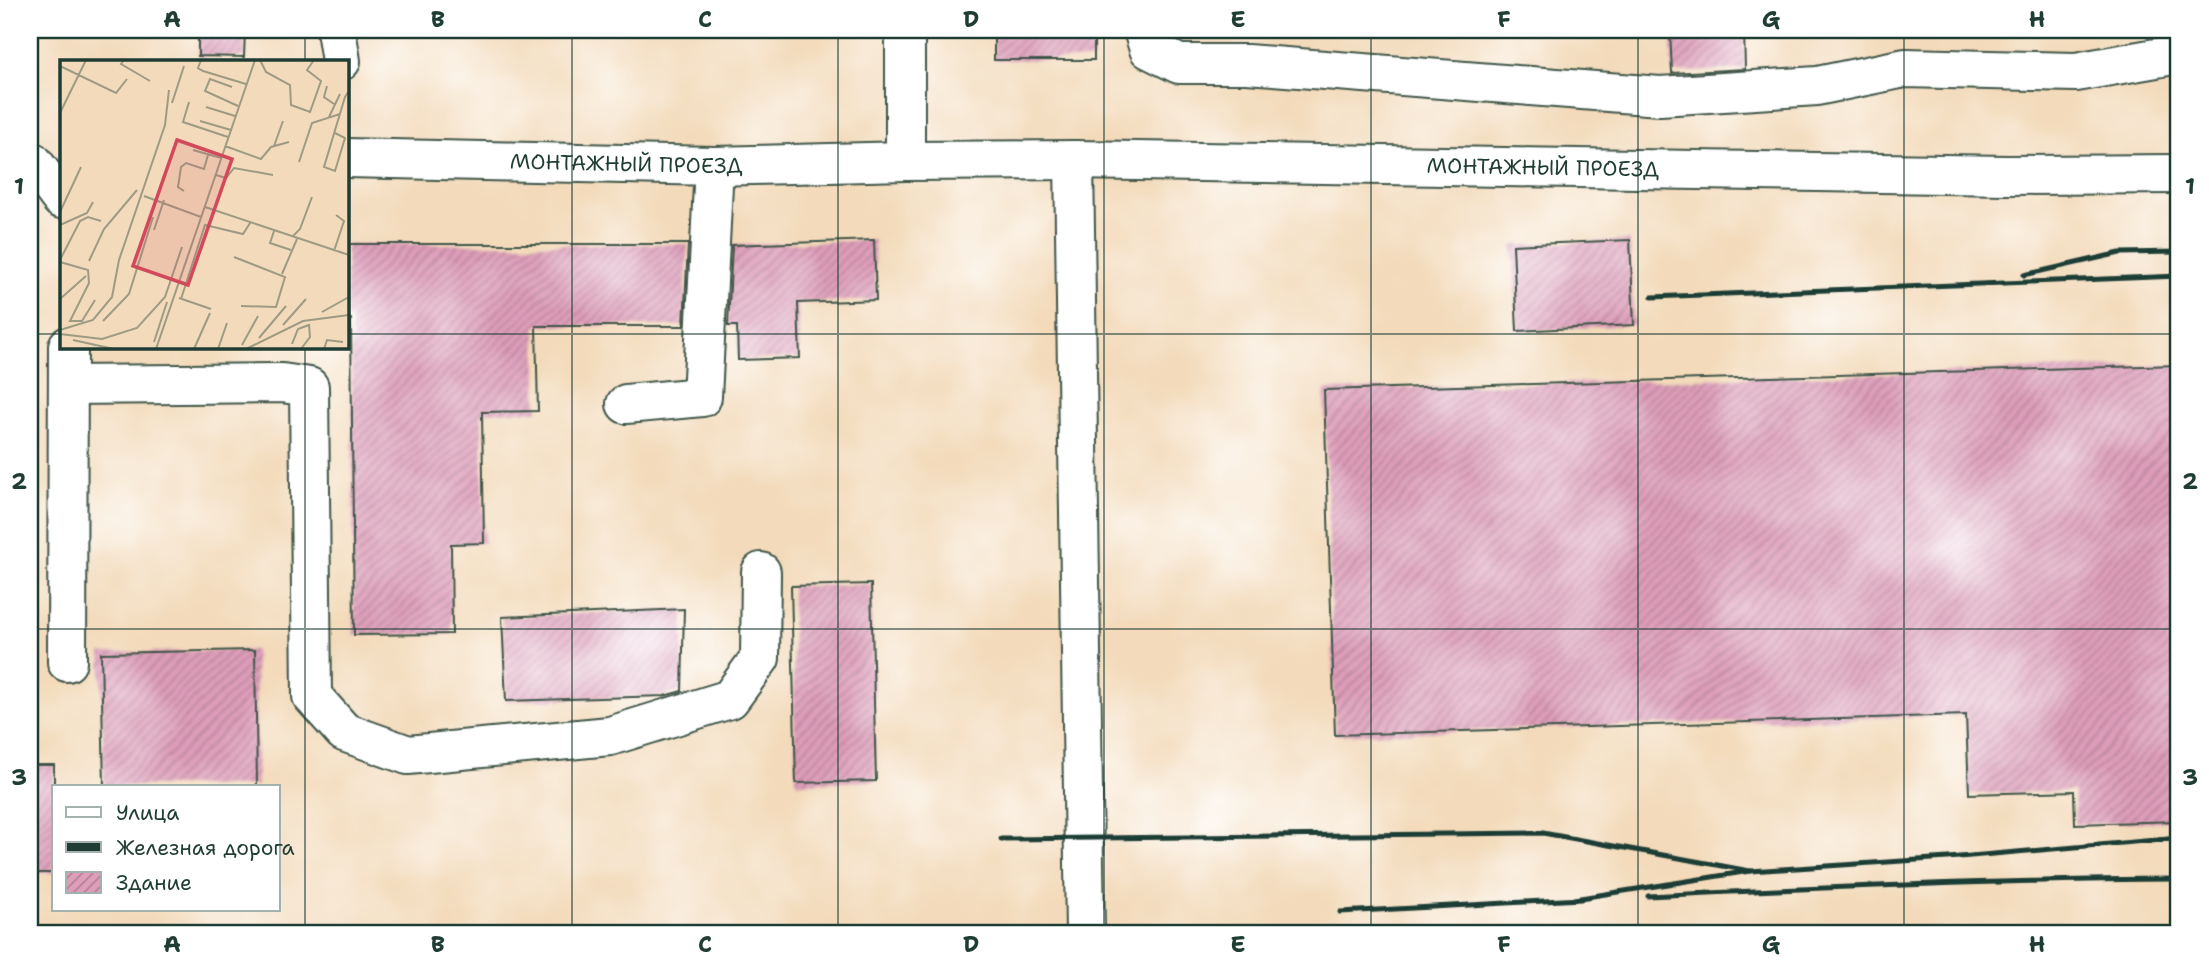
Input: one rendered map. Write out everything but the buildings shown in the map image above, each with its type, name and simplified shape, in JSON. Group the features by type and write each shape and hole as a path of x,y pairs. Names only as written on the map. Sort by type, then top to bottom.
{"street":[{"path":"336,30 341,60"},
{"path":"905,30 905,161"},
{"path":"1143,30 1149,49 1179,64 1247,64 1660,96 1816,86 1905,68 2076,72 2179,54"},
{"name":"МОНТАЖНЫЙ ПРОЕЗД","path":"348,158 714,166 1074,160 2007,175 2179,174"},
{"path":"1074,160 1085,933"},
{"path":"41,162 60,197"},
{"path":"626,404 702,397 714,166"},
{"path":"67,662 68,348"},
{"path":"68,385 282,383 309,387 312,696 344,732 408,755 610,736 730,699 760,658 761,572"}],"railway":[{"path":"2024,275 2120,253 2179,252"},
{"path":"1652,297 2179,276"},
{"path":"1001,839 1543,833 1750,871 1574,899"},
{"path":"1750,871 1948,858 2179,838"},
{"path":"1648,896 1913,884 2179,879"},
{"path":"1340,912 1581,899"}]}
